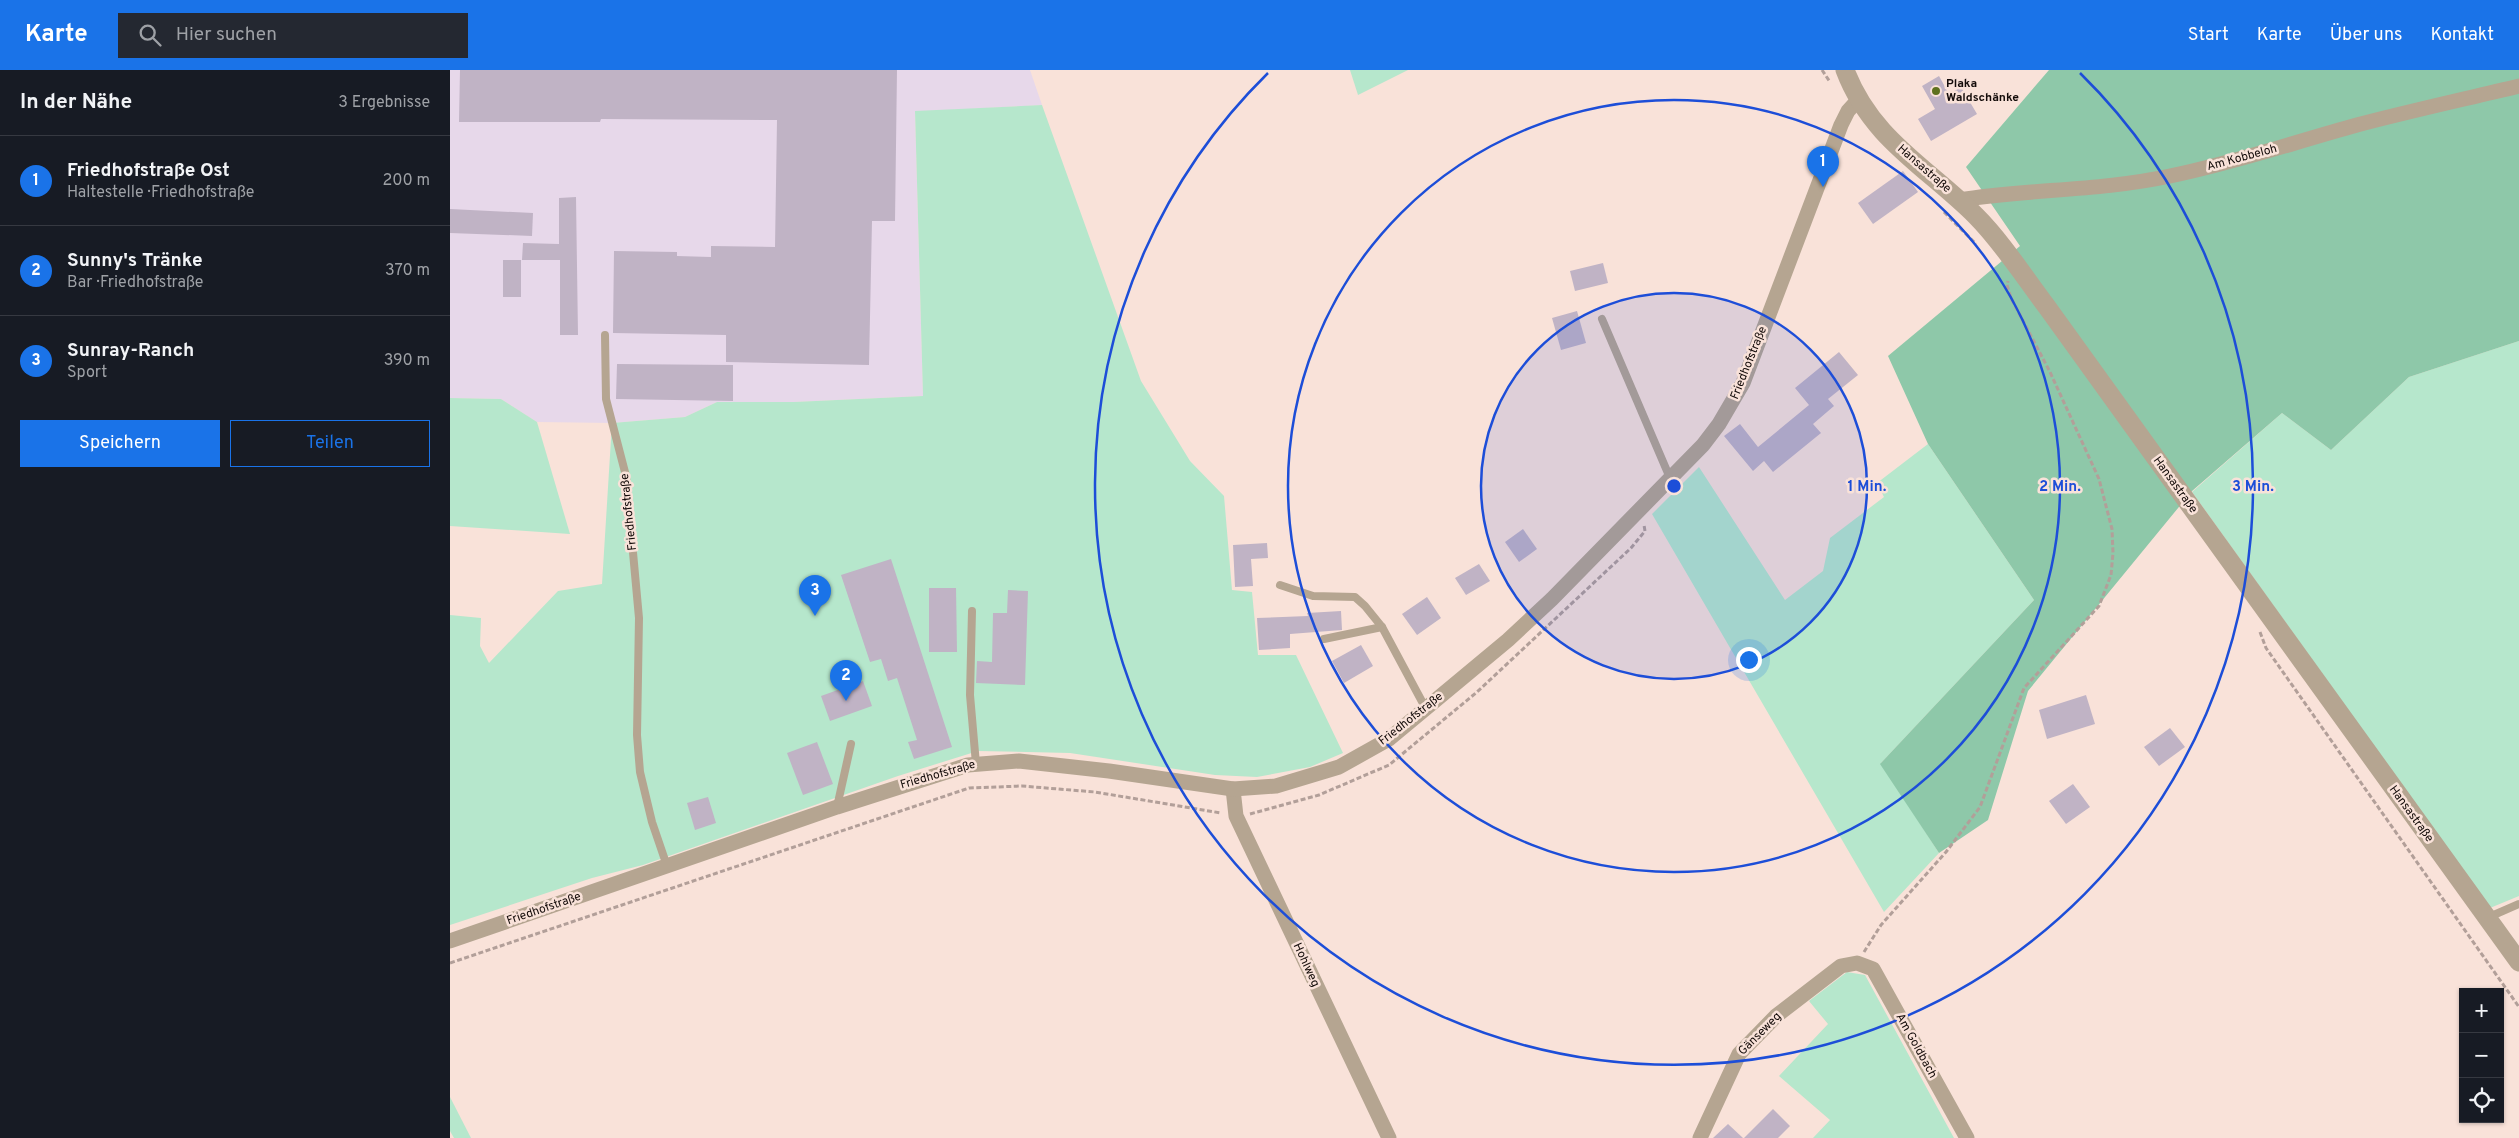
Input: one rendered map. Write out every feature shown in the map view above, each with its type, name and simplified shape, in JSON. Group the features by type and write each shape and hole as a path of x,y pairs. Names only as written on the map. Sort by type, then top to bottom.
{"street":[{"name":"Hansastraße","path":"1845,70 1858,100 1885,136 1979,218 2047,307 2519,962"},
{"name":"Am Kobbeloh","path":"1960,200 2000,194 2122,185 2169,177 2226,163 2358,125 2519,86"},
{"name":"Friedhofstraße","path":"450,941 950,769 976,764 1019,761 1062,765 1233,789 1276,786 1338,767 1362,756 1389,738 1466,676 1552,599 1703,445 1734,402 1841,125 1848,111 1858,100"},
{"name":"Hohlweg","path":"1233,789 1236,816 1389,1138"},
{"name":"Gänseweg","path":"1700,1138 1738,1054 1776,1016 1841,966 1857,963"},
{"name":"Am Goldbach","path":"1857,963 1873,969 1967,1138"}],"lane":[{"path":"1602,319 1670,478"},
{"name":"Friedhofstraße","path":"604,335 606,399 626,476 639,618 637,735 640,772 652,822 667,866"},
{"path":"1280,585 1313,596 1354,598 1365,606 1382,627 1426,708"},
{"path":"972,611 970,695 976,764"},
{"path":"1324,639 1382,627"},
{"path":"837,808 850,744"},
{"path":"2487,918 2519,904"}],"path":[{"path":"1941,209 1982,250"},
{"path":"2004,273 2014,286"},
{"path":"1857,963 1881,925 1946,852 1980,807 2024,688 2099,606 2111,575 2113,553 2112,529 2099,479 2050,372 2011,298 2007,285 2009,279"},
{"path":"2259,630 2266,648 2519,1007"},
{"path":"450,963 969,788 1022,786 1095,792 1236,816"}],"shaded area":[{"path":"450,70 1030,70 1042,105 915,112 923,396 794,402 717,402 685,417 612,423 537,422 501,399 450,398"}],"green space":[{"path":"1350,70 1408,70 1358,95"},
{"path":"2049,70 2519,70 2519,341 2409,377 2331,450 2282,413 2192,491 2028,691 1988,820 1939,853 1880,764 2034,600 1928,444 1888,356 2020,246 1966,167"},
{"path":"1042,105 1141,381 1190,461 1224,496 1232,590 1252,592 1258,655 1296,655 1343,753 1310,767 1257,777 1215,775 1070,753 978,751 898,776 643,865 592,878 450,925 450,615 481,618 480,646 489,663 558,591 602,584 612,423 685,417 717,402 794,402 923,396 915,111"},
{"path":"2519,341 2519,896 2490,908 2192,492 2282,413 2331,450 2409,377"},
{"path":"450,398 501,399 537,422 570,534 450,526"},
{"path":"1928,444 2034,600 1881,763 1939,853 1884,912 1652,514 1699,467 1785,600 1823,571 1830,538 1884,497 1877,483"},
{"path":"1847,972 1865,975 1954,1138 1813,1138 1830,1120 1779,1076 1828,1024 1809,1001"},
{"path":"450,1097 471,1138 454,1138 450,1131"}],"building":[{"path":"460,70 897,70 895,221 872,221 869,365 726,362 726,335 613,333 614,251 677,252 677,256 711,257 711,246 775,247 777,120 601,119 600,122 459,122"},
{"path":"1939,76 1949,94 1961,87 1977,114 1931,141 1918,119 1935,109 1922,86"},
{"path":"1903,171 1918,192 1873,224 1858,203"},
{"path":"576,197 578,335 560,335 560,260 522,260 523,243 559,244 559,198"},
{"path":"450,209 533,213 532,236 450,233"},
{"path":"503,260 521,260 521,297 503,297"},
{"path":"1603,263 1608,283 1575,291 1570,271"},
{"path":"1577,311 1586,343 1561,350 1552,318"},
{"path":"1839,352 1858,375 1828,399 1834,406 1813,424 1821,433 1773,472 1764,461 1753,471 1724,436 1740,424 1758,447 1809,405 1795,388"},
{"path":"617,364 733,365 733,401 616,399"},
{"path":"1523,529 1537,549 1519,562 1505,542"},
{"path":"1267,543 1268,558 1251,559 1253,586 1235,587 1233,545"},
{"path":"891,559 952,747 914,759 908,742 917,740 897,678 888,681 881,659 870,662 841,575"},
{"path":"1479,564 1490,581 1466,595 1455,578"},
{"path":"929,588 956,588 957,652 929,652"},
{"path":"1008,590 1028,591 1025,685 976,683 977,661 992,662 993,613 1007,613"},
{"path":"1427,597 1441,618 1417,635 1402,614"},
{"path":"1341,611 1342,630 1290,634 1290,648 1259,650 1257,618 1308,616 1307,613"},
{"path":"1361,645 1373,666 1344,683 1332,661"},
{"path":"863,681 872,706 830,721 821,696"},
{"path":"2086,695 2095,724 2047,739 2039,710"},
{"path":"2170,728 2185,747 2159,766 2144,747"},
{"path":"817,742 833,784 803,795 787,753"},
{"path":"2073,784 2090,807 2066,824 2049,801"},
{"path":"708,797 716,823 695,830 687,803"},
{"path":"1773,1109 1790,1126 1778,1138 1744,1138"},
{"path":"1728,1124 1743,1138 1713,1138"}],"place":[{"name":"Plaka Waldschänke","path":"1936,91"},
{"name":"Friedhofstraße Ost","path":"1823,187"},
{"name":"Sunray-Ranch","path":"815,616"},
{"name":"Sunny's Tränke","path":"846,701"}]}
